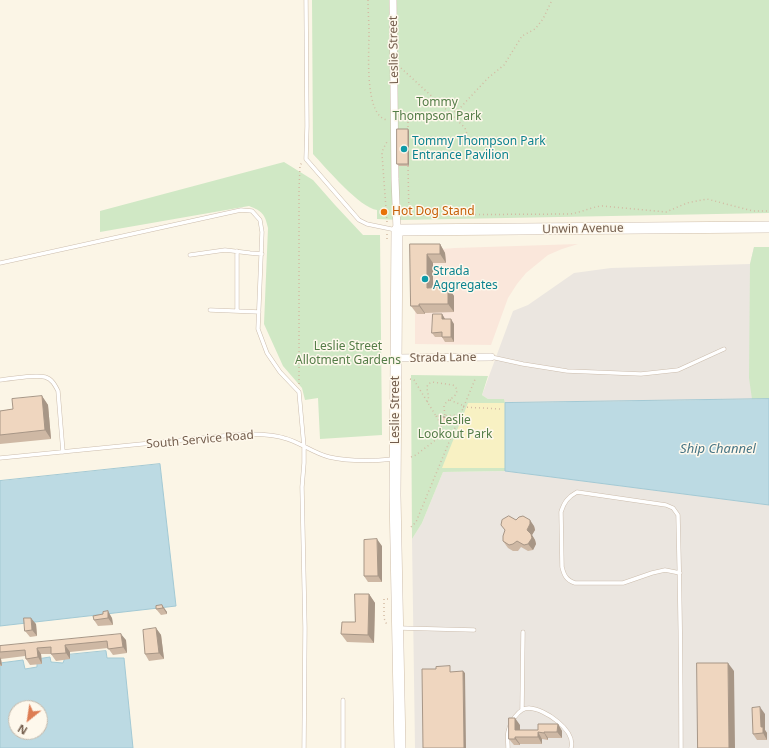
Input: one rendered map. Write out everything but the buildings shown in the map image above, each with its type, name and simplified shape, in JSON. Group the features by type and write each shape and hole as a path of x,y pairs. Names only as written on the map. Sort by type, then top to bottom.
{"street":[{"name":"Leslie Street","path":"393,0 397,230 394,626 400,748"},
{"name":"Unwin Avenue","path":"397,230 769,227"},
{"name":"Strada Lane","path":"396,358 491,357"}],"lane":[{"path":"306,0 306,159 359,220 367,224 397,230"},
{"path":"0,263 244,209 253,211 260,220 262,232 262,254 258,329 267,353 280,372 299,392 304,447 302,487 305,628 304,748"},
{"path":"190,255 225,250 262,254"},
{"path":"237,251 237,311"},
{"path":"210,310 259,312"},
{"path":"491,357 567,371 641,374 678,370 724,350"},
{"path":"0,380 46,377 55,384 58,391 63,452"},
{"name":"South Service Road","path":"0,458 244,434 268,435 284,438 312,451 329,457 346,460 395,458"},
{"path":"680,573 665,570 623,583 575,583 568,580 564,575 562,567 561,512 569,496 577,492 666,505 673,508 678,514 680,573 681,748"},
{"path":"394,626 474,630"},
{"path":"522,710 523,632"},
{"path":"343,700 343,748"},
{"path":"508,748 508,732 514,718 522,710 529,708 541,711 556,720 566,729 572,744 571,748"}],"path":[{"path":"368,0 368,67 372,102 381,118 386,120 395,120"},
{"path":"451,114 460,108 488,78 504,65 522,36 535,29 543,19 552,0"},
{"path":"394,67 403,69 465,128 467,134"},
{"path":"408,122 408,136"},
{"path":"386,215 382,154 385,143 395,131"},
{"path":"299,392 300,165 306,159"},
{"path":"408,164 409,218"},
{"path":"402,215 569,214 602,206 666,212 687,203 707,199 753,211 769,211"},
{"path":"411,527 416,522 476,377"},
{"path":"410,380 414,380 441,424 442,435"},
{"path":"427,402 429,397 427,386 430,382 456,386 456,394 446,402 444,406 445,419"},
{"path":"450,400 464,407 501,409"},
{"path":"436,416 460,415"},
{"path":"442,435 450,438"},
{"path":"411,457 416,455 442,435"},
{"path":"390,598 384,599 384,618 386,623 394,626"}],"shaded area":[{"path":"578,244 548,255 526,273 508,298 491,345 415,344 415,251 455,248"},
{"path":"754,247 769,247 769,399 505,403 504,399 488,399 482,395 513,311 528,305 574,273 611,268 750,264"},
{"path":"505,471 769,505 769,748 415,748 412,539 422,523 443,472"}],"green space":[{"name":"Tommy Thompson Park","path":"312,0 769,0 769,213 401,220 377,219 377,210 370,208 353,195 313,154"},
{"name":"Leslie Street Allotment Gardens","path":"284,162 313,180 363,235 380,235 382,435 320,439 318,398 305,400 302,388 283,366 264,324 268,228 266,219 260,211 249,206 100,232 100,211"},
{"path":"754,247 769,247 769,399 752,399 749,378 750,264"},
{"name":"Leslie Lookout Park","path":"411,375 488,376 482,395 488,399 504,399 505,403 505,471 443,472 422,523 412,539"}],"sand":[{"path":"468,403 505,403 505,468 442,468"}],"water":[{"name":"Ship Channel","path":"769,399 769,505 505,471 505,403"},
{"path":"160,464 176,606 0,626 0,481"},
{"path":"106,651 107,658 124,658 133,748 0,748 0,663 23,660 25,669 37,667 37,659 50,657 51,662 63,663 66,655"}],"place":[{"name":"Tommy Thompson Park Entrance Pavilion","path":"404,149"},
{"name":"Hot Dog Stand","path":"384,212"},
{"name":"Strada Aggregates","path":"425,279"}]}
